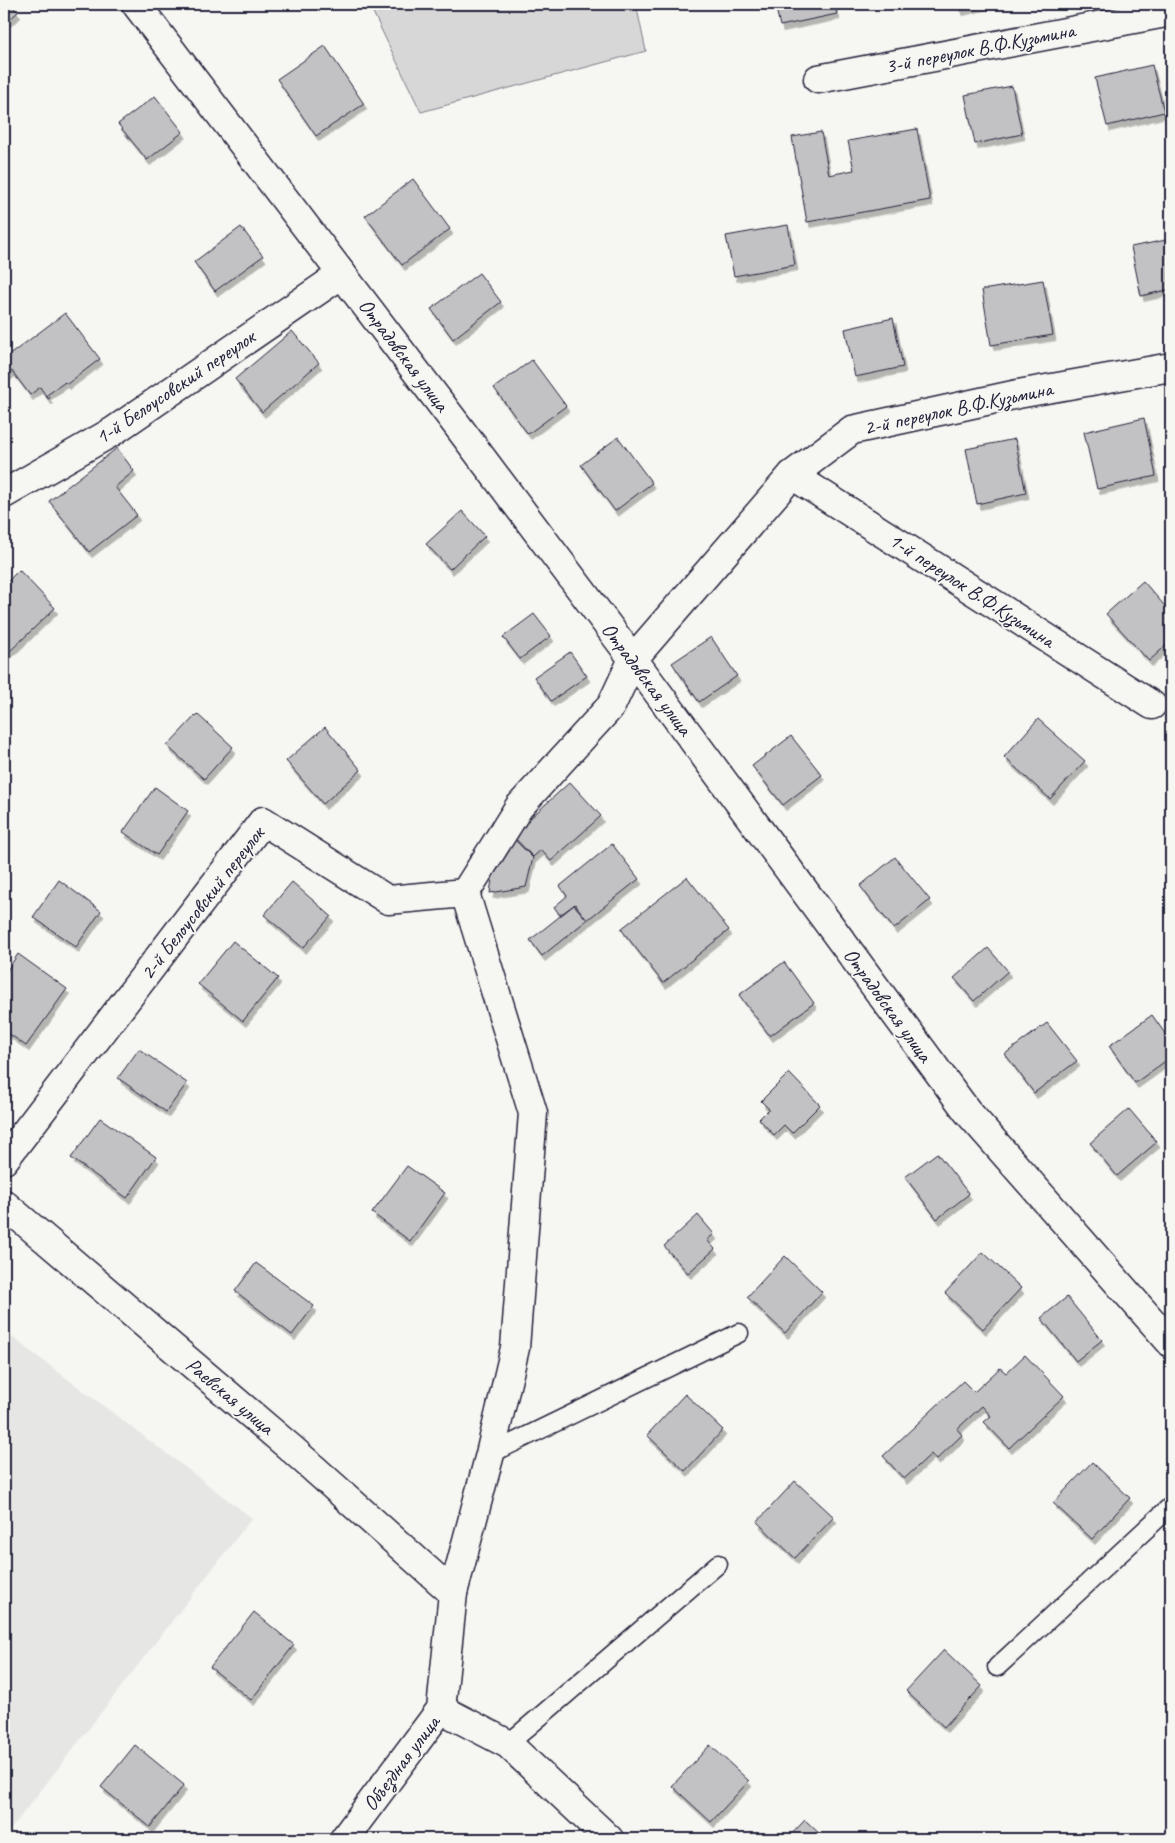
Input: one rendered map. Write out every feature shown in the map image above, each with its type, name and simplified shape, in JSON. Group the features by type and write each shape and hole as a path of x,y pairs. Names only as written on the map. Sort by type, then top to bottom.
{"street":[{"name":"Отрадовская улица","path":"136,4 633,659 967,1111 1171,1343"},
{"name":"3-й переулок В.Ф.Кузьмина","path":"818,79 1171,12"},
{"name":"1-й Белоусовский переулок","path":"4,494 112,432 342,274"},
{"name":"2-й переулок В.Ф.Кузьмина","path":"465,893 518,807 610,706 633,659 792,475 852,430 1018,394 1171,367"},
{"name":"1-й переулок В.Ф.Кузьмина","path":"792,475 1152,705"},
{"name":"2-й Белоусовский переулок","path":"4,1160 264,821 388,900 465,893"},
{"name":"Объездная улица","path":"344,1839 441,1709 453,1592 490,1454 515,1348 533,1113 465,893"},
{"name":"Раевская улица","path":"4,1204 293,1450 453,1592"},
{"path":"441,1709 508,1744 609,1839"}],"lane":[{"path":"490,1454 739,1333"},
{"path":"997,1667 1171,1506"},
{"path":"508,1744 718,1564"}],"shaded area":[{"path":"369,4 636,4 646,51 421,112"},
{"path":"4,1331 252,1518 4,1838"}],"building":[{"path":"4,4 10,4 18,12 4,24"},
{"path":"775,4 834,4 837,14 780,26"},
{"path":"958,4 985,4 960,10"},
{"path":"325,46 364,104 316,136 277,79"},
{"path":"1152,65 1164,112 1107,126 1095,78"},
{"path":"1012,86 1022,134 975,144 965,95"},
{"path":"155,96 183,132 147,160 118,124"},
{"path":"917,129 930,200 807,222 792,137 821,132 829,175 854,170 848,141"},
{"path":"413,179 450,229 402,265 365,216"},
{"path":"788,225 795,265 734,276 726,236"},
{"path":"241,227 263,256 215,291 194,262"},
{"path":"1171,239 1171,289 1141,296 1131,247"},
{"path":"479,273 501,302 453,339 431,309"},
{"path":"1043,280 1053,335 991,345 982,290"},
{"path":"65,313 100,359 67,384 65,382 47,395 50,398 48,399 40,387 30,395 12,371 4,378 4,359"},
{"path":"893,318 903,367 855,377 845,329"},
{"path":"292,331 319,363 262,412 235,379"},
{"path":"532,360 566,406 528,434 494,388"},
{"path":"1144,418 1156,476 1097,489 1084,432"},
{"path":"618,437 652,483 615,511 581,465"},
{"path":"1015,439 1026,493 977,504 966,449"},
{"path":"117,448 134,471 115,487 137,515 89,552 49,501"},
{"path":"462,511 485,536 450,569 426,544"},
{"path":"19,570 55,608 8,653 4,649 4,585"},
{"path":"1143,581 1171,613 1171,641 1149,661 1106,614"},
{"path":"534,614 551,636 520,659 503,637"},
{"path":"711,637 737,676 699,702 672,663"},
{"path":"570,652 587,676 551,701 534,677"},
{"path":"197,714 233,747 204,779 167,746"},
{"path":"1038,719 1085,761 1050,799 1004,757"},
{"path":"325,727 361,770 323,804 286,761"},
{"path":"791,736 822,775 783,805 752,766"},
{"path":"570,782 601,816 551,861 541,850 533,857 512,835"},
{"path":"155,787 188,811 157,855 123,832"},
{"path":"511,836 533,858 526,887 490,893 495,858"},
{"path":"612,844 639,879 587,920 575,904 560,915 554,907 567,896 560,886"},
{"path":"895,857 930,900 894,929 860,886"},
{"path":"687,877 729,930 663,983 621,929"},
{"path":"59,880 101,911 76,947 33,917"},
{"path":"292,882 331,916 303,948 264,915"},
{"path":"574,905 587,920 542,956 530,940"},
{"path":"233,941 278,978 243,1021 198,984"},
{"path":"988,948 1008,971 974,1001 954,978"},
{"path":"18,954 67,989 26,1046 4,1030 4,975"},
{"path":"784,962 814,1003 770,1036 739,995"},
{"path":"1152,1015 1171,1042 1171,1057 1135,1083 1109,1046"},
{"path":"1047,1023 1077,1061 1034,1093 1005,1054"},
{"path":"139,1049 187,1083 166,1112 118,1078"},
{"path":"789,1073 820,1105 792,1133 784,1125 774,1135 759,1119 769,1109 761,1101"},
{"path":"1129,1109 1157,1142 1117,1176 1090,1143"},
{"path":"100,1118 156,1157 127,1198 71,1158"},
{"path":"937,1153 969,1194 937,1219 905,1177"},
{"path":"407,1166 445,1193 410,1241 372,1213"},
{"path":"698,1215 714,1234 707,1240 715,1249 688,1273 664,1246"},
{"path":"983,1252 1021,1288 983,1329 945,1293"},
{"path":"785,1256 822,1292 785,1333 747,1297"},
{"path":"256,1263 314,1306 292,1335 235,1291"},
{"path":"1067,1297 1102,1340 1076,1361 1041,1318"},
{"path":"1025,1355 1064,1396 1009,1448 984,1422 991,1416 982,1406 957,1429 962,1435 936,1460 931,1454 904,1479 883,1456 963,1381 974,1392 1000,1368 1006,1373"},
{"path":"685,1394 723,1430 685,1471 647,1435"},
{"path":"1092,1462 1130,1498 1092,1539 1053,1503"},
{"path":"795,1481 834,1517 795,1558 757,1522"},
{"path":"254,1612 294,1645 251,1700 210,1667"},
{"path":"944,1650 982,1686 944,1727 906,1691"},
{"path":"135,1745 184,1785 150,1827 101,1787"},
{"path":"710,1745 749,1781 711,1822 672,1786"},
{"path":"805,1820 825,1839 787,1839"}]}
